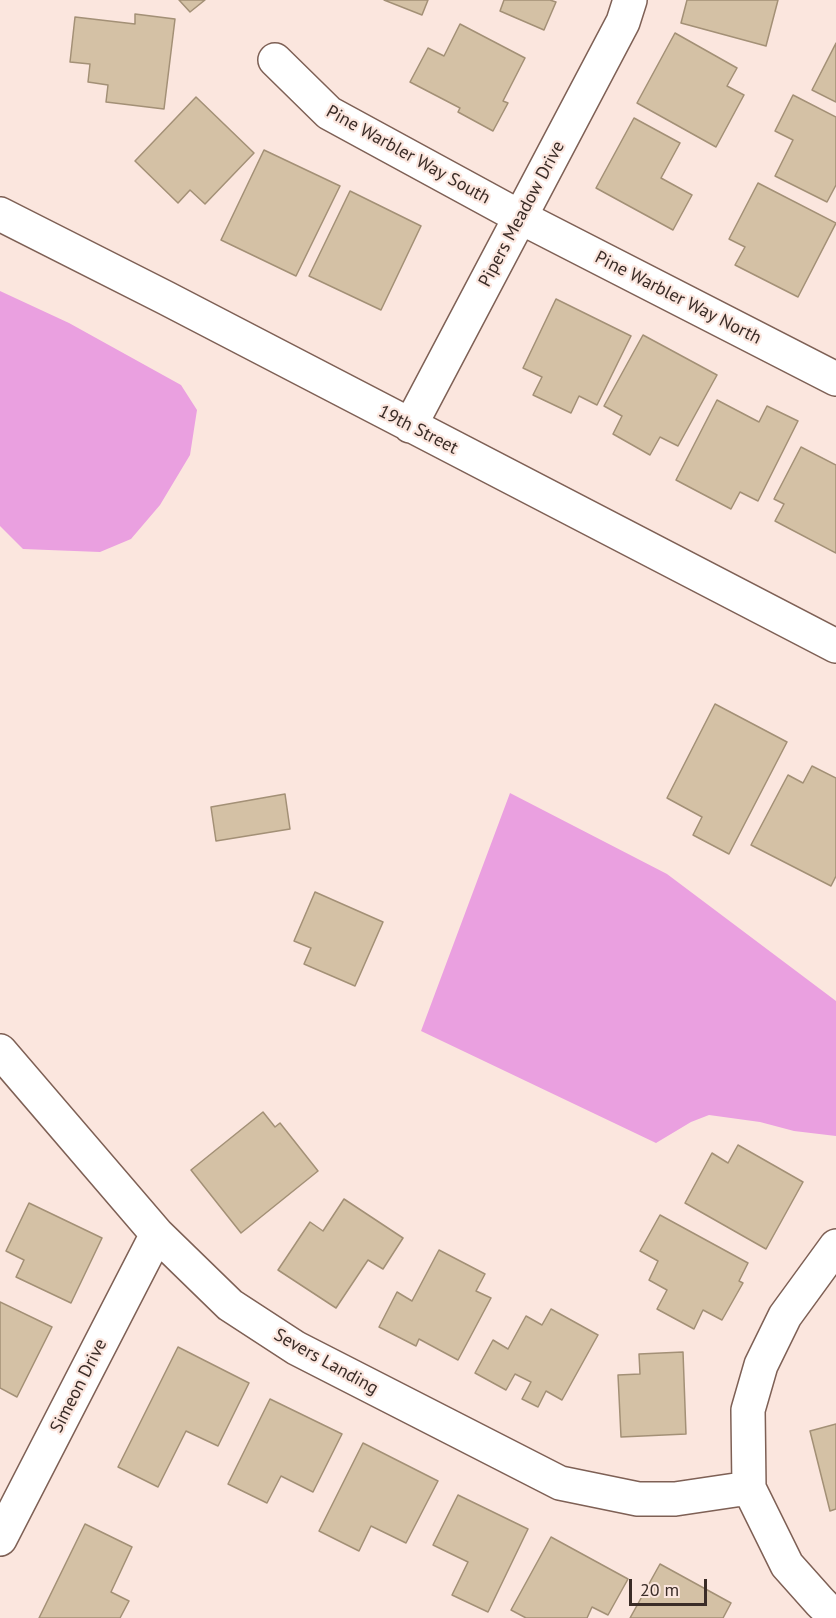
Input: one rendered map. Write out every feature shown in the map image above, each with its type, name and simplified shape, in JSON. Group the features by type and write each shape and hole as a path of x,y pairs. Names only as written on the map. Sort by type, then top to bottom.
{"street":[{"name":"Pipers Meadow Drive","path":"411,426 623,22 630,0"},
{"name":"Pine Warbler Way South","path":"275,60 329,113 520,217"},
{"name":"19th Street","path":"0,214 836,646"},
{"name":"Pine Warbler Way North","path":"520,217 832,366"},
{"name":"Severs Landing","path":"0,1052 157,1234 230,1305 296,1348 560,1483 638,1499 675,1499 749,1488"},
{"name":"Simeon Drive","path":"0,1539 157,1234"},
{"path":"836,1246 785,1316 761,1365 748,1410 749,1488 787,1565 836,1618"}],"shaded area":[{"path":"0,291 69,323 181,385 197,410 190,455 160,505 131,539 100,552 23,549 0,526"},
{"path":"510,793 667,874 836,1001 836,1136 794,1131 760,1122 709,1115 691,1122 656,1143 421,1031"}],"building":[{"path":"179,0 205,0 190,12"},
{"path":"384,0 428,0 422,15"},
{"path":"504,0 556,2 544,30 500,11"},
{"path":"687,0 778,0 766,46 681,23"},
{"path":"135,14 175,19 164,109 106,102 108,85 88,82 90,64 70,62 75,17 135,24"},
{"path":"460,24 525,58 503,101 508,103 493,131 458,112 460,108 410,82 428,48 444,56"},
{"path":"675,33 737,68 727,86 744,95 716,147 637,103"},
{"path":"836,43 836,102 812,90"},
{"path":"793,95 836,117 836,185 827,202 775,176 793,140 775,131"},
{"path":"196,97 254,153 205,204 190,190 178,203 135,161"},
{"path":"634,118 680,143 661,178 692,195 673,230 596,188"},
{"path":"264,150 340,186 296,276 221,240"},
{"path":"758,183 836,223 798,297 735,265 745,247 729,239"},
{"path":"350,191 421,226 381,310 309,276"},
{"path":"556,299 631,336 597,405 579,396 571,413 533,395 542,377 523,368"},
{"path":"643,335 717,375 678,446 660,437 650,455 613,434 622,416 604,406"},
{"path":"717,400 759,422 767,406 798,421 758,501 740,492 731,509 676,480"},
{"path":"801,447 836,465 836,553 775,521 784,504 774,499"},
{"path":"715,704 787,742 729,854 693,835 702,817 667,798"},
{"path":"812,766 836,778 836,876 831,886 751,845 788,775 803,783"},
{"path":"285,794 290,829 216,841 211,807"},
{"path":"315,892 383,922 355,986 304,964 311,948 294,941"},
{"path":"263,1112 275,1127 280,1123 318,1171 241,1233 191,1170"},
{"path":"738,1145 803,1182 766,1249 685,1203 712,1153 728,1163"},
{"path":"344,1199 403,1238 383,1269 368,1260 336,1308 278,1270 310,1222 323,1231"},
{"path":"29,1203 102,1238 71,1303 16,1277 24,1260 6,1251"},
{"path":"660,1215 748,1263 739,1281 743,1283 722,1320 703,1310 694,1329 657,1309 667,1290 649,1280 658,1261 640,1251"},
{"path":"439,1250 485,1274 476,1291 491,1298 458,1360 419,1339 416,1346 379,1327 397,1292 412,1301"},
{"path":"0,1302 52,1327 17,1397 0,1388"},
{"path":"551,1309 598,1335 562,1400 546,1391 538,1407 522,1399 531,1382 515,1374 506,1390 475,1373 493,1340 508,1349 526,1316 542,1325"},
{"path":"178,1347 249,1383 218,1446 186,1431 158,1487 118,1467"},
{"path":"683,1352 686,1434 621,1437 618,1375 640,1374 639,1354"},
{"path":"270,1399 342,1434 313,1492 281,1476 267,1503 228,1484"},
{"path":"836,1424 836,1509 830,1511 810,1431"},
{"path":"363,1443 438,1481 406,1543 371,1526 359,1551 319,1531"},
{"path":"458,1495 528,1529 488,1612 452,1595 468,1562 433,1545"},
{"path":"85,1524 132,1547 111,1592 129,1601 120,1618 39,1618"},
{"path":"551,1537 628,1579 608,1615 592,1607 587,1618 526,1618 511,1610"},
{"path":"660,1564 731,1603 723,1618 630,1618"}]}
